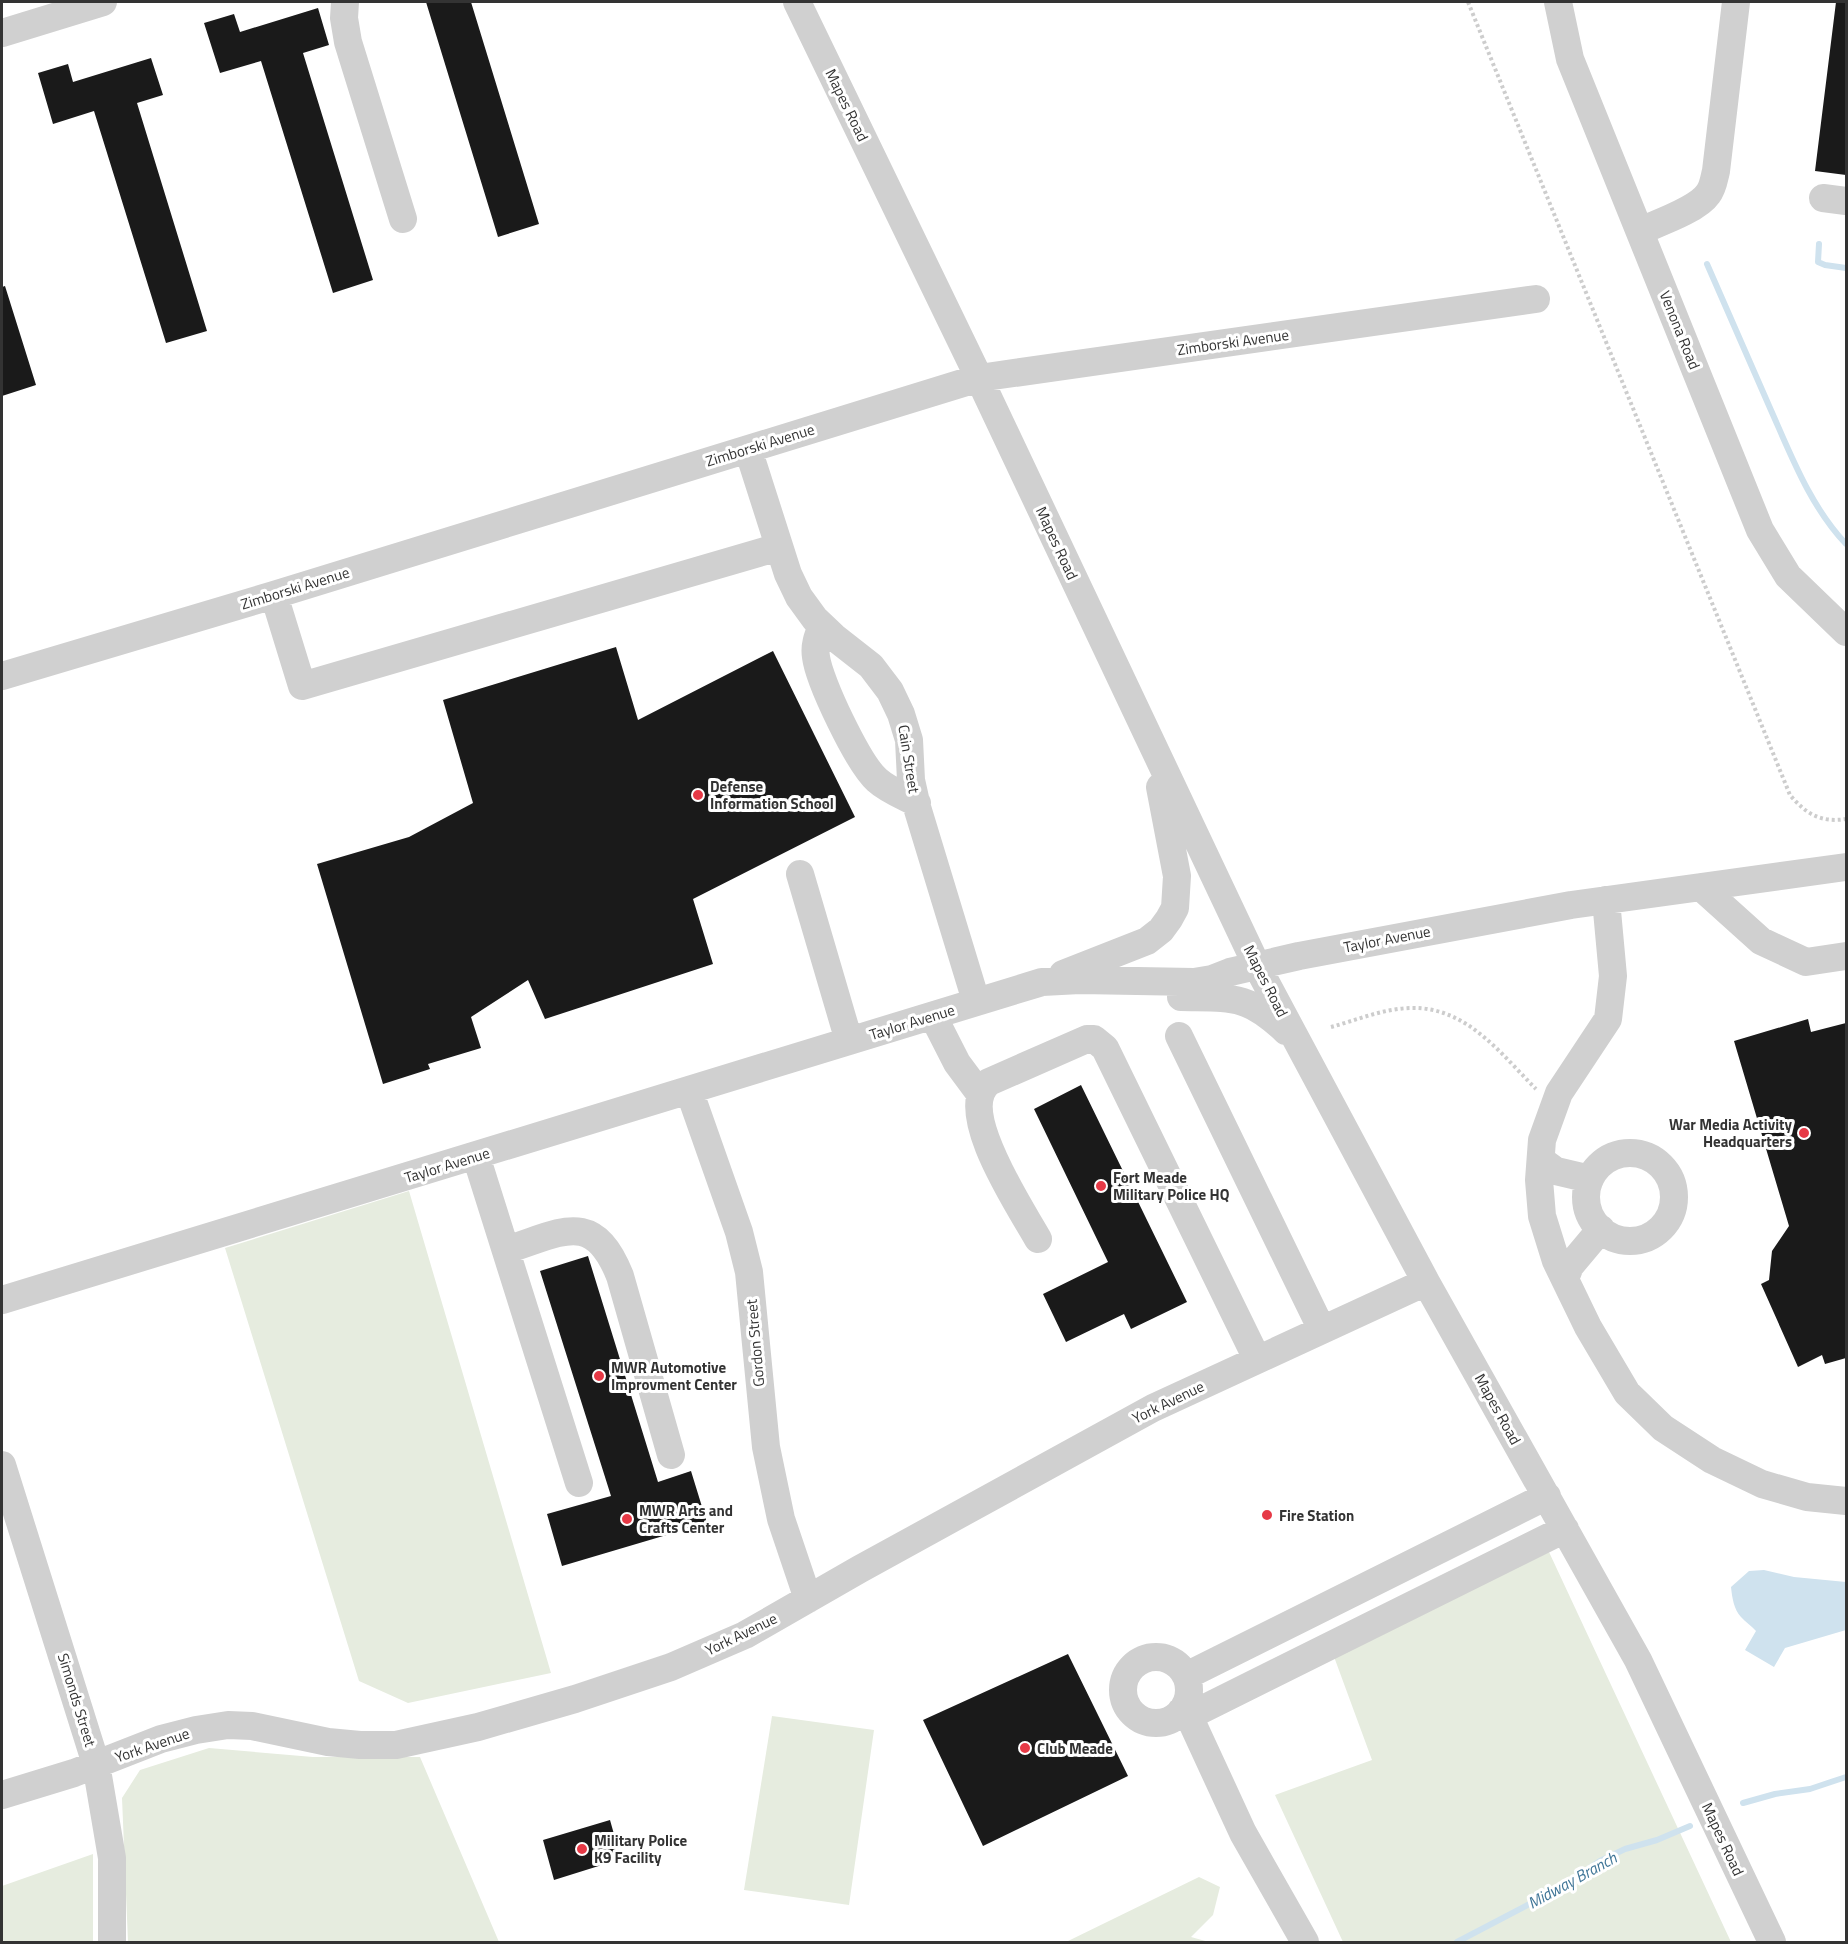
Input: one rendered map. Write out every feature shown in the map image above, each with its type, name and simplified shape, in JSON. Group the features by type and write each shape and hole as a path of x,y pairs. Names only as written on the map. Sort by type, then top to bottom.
{"street":[{"path":"2,33 103,2"},
{"path":"345,2 348,42 403,219"},
{"name":"Mapes Road","path":"797,2 979,378 1257,966 1426,1282 1638,1660 1772,1942"},
{"name":"Venona Road","path":"1558,2 1570,59 1760,530 1788,576 1846,632"},
{"path":"1640,231 1692,207 1707,196 1712,186 1716,171 1736,2"},
{"name":"Zimborski Avenue","path":"2,676 274,595 979,378 1536,299"},
{"name":"Cain Street","path":"748,449 788,574 799,597 822,626 871,666 890,691 901,714 909,740 916,803 976,1001"},
{"path":"274,595 302,686 779,547"},
{"path":"822,626 816,642 816,657 824,686 858,753 876,779 916,803"},
{"path":"1042,982 1148,941 1161,930 1175,908 1177,885 1174,857 1145,728"},
{"name":"Taylor Avenue","path":"2,1300 1042,982 1212,980 1230,972 1333,949 1606,900 1846,867"},
{"path":"800,874 838,1010 849,1041"},
{"path":"1701,887 1761,941 1806,962 1846,956"},
{"path":"1606,900 1613,976 1608,1019 1559,1093 1542,1140 1539,1180 1542,1216 1556,1261 1588,1326 1627,1393 1663,1428 1712,1460 1762,1484 1807,1497 1846,1501"},
{"path":"1042,982 1134,996 1241,1000 1263,1010 1298,1042"},
{"path":"933,1016 957,1063 980,1094"},
{"path":"1179,1036 1322,1330"},
{"path":"1038,1239 998,1167 982,1129 980,1094 989,1082 1087,1039 1099,1041 1105,1048 1257,1359"},
{"name":"Gordon Street","path":"689,1090 739,1232 749,1272 766,1447 781,1519 808,1599"},
{"path":"1624,1153 1640,1153 1654,1159 1665,1169 1672,1181 1673,1209 1667,1222 1645,1239 1631,1241 1617,1239 1595,1223 1588,1209 1586,1194 1590,1179 1598,1166 1610,1157 1624,1153"},
{"path":"476,1156 579,1483"},
{"path":"1541,1160 1556,1171 1590,1179"},
{"path":"1565,1279 1570,1266 1601,1229"},
{"path":"506,1250 566,1231 580,1230 593,1234 604,1245 612,1256 620,1276 671,1455"},
{"name":"York Avenue","path":"2,1795 74,1773 161,1739 196,1730 228,1725 252,1726 328,1742 396,1745 437,1737 575,1699 671,1667 745,1635 1153,1408 1426,1282"},
{"name":"Simonds Street","path":"2,1466 96,1764 112,1858 112,1942"},
{"path":"1186,1676 1546,1496"},
{"path":"1305,1942 1243,1833 1185,1714 1189,1695 1186,1676 1173,1661 1161,1657 1148,1658 1136,1664 1128,1673 1123,1686 1124,1699 1130,1710 1139,1719 1152,1723 1165,1722 1185,1714 1565,1528"}],"path":[{"path":"1468,2 1790,795 1802,809 1820,818 1836,821 1846,819"},
{"path":"1331,1027 1412,1008 1441,1012 1471,1025 1537,1090"}],"shaded area":[{"path":"409,1191 551,1673 408,1703 359,1681 225,1248"},
{"path":"1549,1552 1731,1942 1343,1942 1275,1795 1372,1760 1333,1654"},
{"path":"772,1716 874,1730 849,1905 744,1890"},
{"path":"209,1748 313,1757 420,1757 499,1942 128,1942 122,1798 140,1770"},
{"path":"93,1854 93,1942 2,1942 2,1886"},
{"path":"1199,1877 1220,1887 1213,1915 1191,1937 1209,1942 1066,1942"}],"water":[{"path":"1764,1570 1794,1577 1846,1582 1846,1630 1785,1648 1774,1667 1745,1650 1756,1631 1737,1611 1731,1587 1749,1571"}],"building":[{"path":"426,2 471,2 539,224 498,237"},
{"path":"1836,2 1846,2 1846,175 1815,171"},
{"path":"318,8 329,45 303,53 373,280 333,293 261,61 220,73 204,23 234,14 240,32"},
{"path":"151,58 163,95 137,103 207,331 166,343 94,111 53,124 38,73 68,64 73,82"},
{"path":"5,286 36,385 2,396 2,287"},
{"path":"616,647 638,720 773,651 855,817 693,899 713,964 545,1019 528,980 471,1017 481,1048 428,1064 430,1069 383,1084 317,864 409,837 473,803 443,700"},
{"name":"War Media Activity Headquarters","path":"1808,1019 1811,1032 1846,1023 1846,1358 1825,1364 1822,1355 1798,1367 1761,1284 1769,1280 1772,1251 1789,1226 1734,1041"},
{"name":"Fort Meade Military Police HQ","path":"1081,1085 1187,1302 1131,1329 1124,1314 1066,1342 1043,1294 1108,1262 1034,1109"},
{"path":"588,1256 658,1482 691,1471 707,1523 562,1566 547,1514 611,1496 540,1271"},
{"name":"Club Meade","path":"1068,1654 1128,1776 983,1846 923,1720"},
{"name":"Military Police K9 Facility","path":"610,1820 621,1859 554,1880 543,1840"}],"waterway":[{"path":"1819,244 1818,262 1846,268"},
{"path":"1707,264 1802,479 1822,513 1846,544"},
{"name":"Midway Branch","path":"1743,1803 1775,1794 1810,1789 1846,1777"},
{"name":"Midway Branch","path":"1457,1942 1558,1889 1600,1861 1625,1849 1657,1840 1690,1826"}],"place":[{"name":"Defense Information School","path":"698,795"},
{"name":"War Media Activity Headquarters","path":"1804,1133"},
{"name":"Fort Meade Military Police HQ","path":"1101,1186"},
{"name":"MWR Automotive Improvment Center","path":"599,1376"},
{"name":"Fire Station","path":"1267,1515"},
{"name":"MWR Arts and Crafts Center","path":"627,1519"},
{"name":"Club Meade","path":"1025,1748"},
{"name":"Military Police K9 Facility","path":"582,1849"}]}
